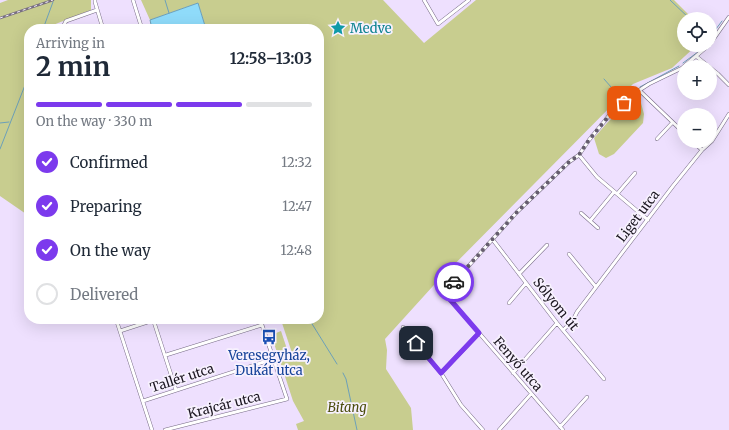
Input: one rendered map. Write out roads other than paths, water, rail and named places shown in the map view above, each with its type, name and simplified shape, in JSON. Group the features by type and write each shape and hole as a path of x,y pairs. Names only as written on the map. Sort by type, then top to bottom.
{"street":[{"path":"133,0 140,24"},
{"path":"424,0 438,24 469,0"},
{"path":"95,1 96,10 101,24"},
{"path":"65,24 66,21 96,10"},
{"path":"717,35 729,17"},
{"path":"493,240 517,212 569,162 579,155 612,112 639,90 675,72 702,52"},
{"path":"697,57 729,85"},
{"path":"639,90 677,128"},
{"name":"Liget utca","path":"563,330 572,322 577,312 673,186 702,150 712,141 729,114"},
{"path":"657,139 672,123"},
{"path":"579,155 597,177 648,220"},
{"path":"590,221 635,173"},
{"path":"582,213 598,228"},
{"name":"Sólyom út","path":"493,240 557,323 604,379"},
{"name":"Fenyő utca","path":"493,240 447,290 447,296 563,430"},
{"path":"520,274 547,244"},
{"path":"569,254 596,287"},
{"path":"509,303 526,283"},
{"path":"513,373 557,323"},
{"path":"118,324 152,430"},
{"path":"120,331 140,324"},
{"path":"157,324 176,390"},
{"path":"166,355 262,325 273,359"},
{"path":"403,327 410,333 416,343 441,373 458,400 483,430"},
{"path":"441,373 479,333"},
{"name":"Tallér utca","path":"143,401 273,359"},
{"name":"Krajcár utca","path":"165,430 287,399 273,359"},
{"path":"499,430 531,394"},
{"path":"560,427 587,397"}],"water":[{"path":"198,3 204,24 151,24 150,20"}],"waterway":[{"path":"165,0 169,13"},
{"path":"670,0 683,12"},
{"path":"45,24 53,2"},
{"path":"717,28 722,21"},
{"path":"687,60 698,52"},
{"path":"640,87 677,67"},
{"path":"604,79 619,96"},
{"path":"0,149 24,88"},
{"path":"0,123 9,122"},
{"path":"312,324 337,364"},
{"path":"343,373 346,379 357,430"}],"railway":[{"path":"0,18 53,0"}],"place":[{"name":"Medve","path":"338,28"},
{"name":"Veresegyház, Dukát utca","path":"269,337"}],"park label":[{"name":"Bitang","path":"347,407"}]}
